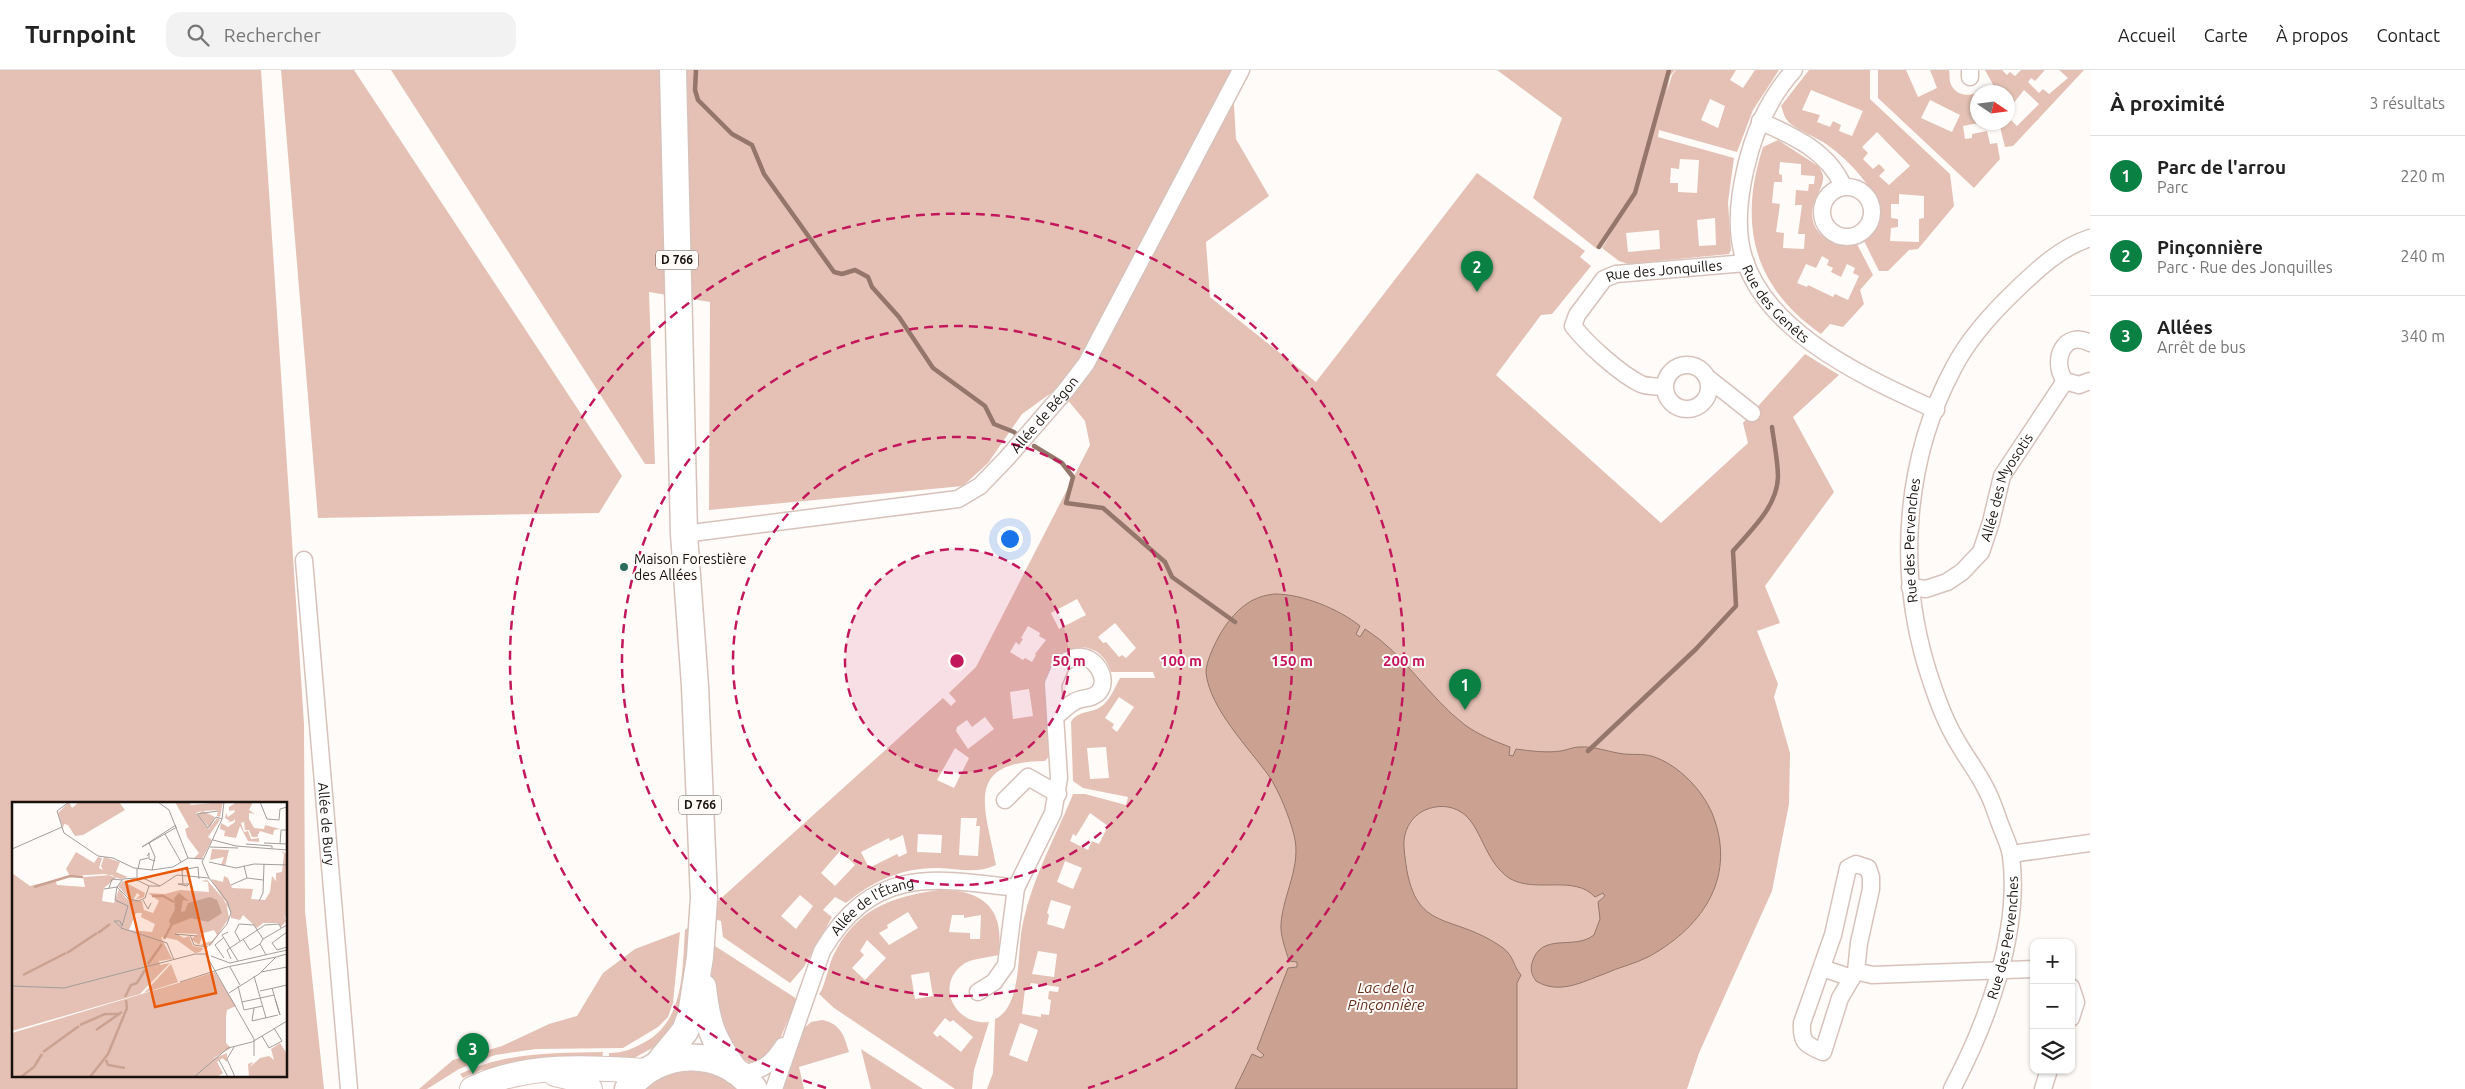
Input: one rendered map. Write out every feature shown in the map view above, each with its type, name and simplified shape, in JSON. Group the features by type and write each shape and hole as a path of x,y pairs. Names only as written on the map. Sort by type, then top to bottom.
{"main road":[{"name":"D 766","path":"644,1075 685,1030 691,1015 700,957 703,872 695,686 684,534 673,70"},
{"name":"D 766","path":"700,957 705,1007 710,1031 720,1051 743,1078"},
{"path":"644,1075 678,1058 698,1057 717,1061 743,1078"}],"street":[{"name":"Allée de Bégon","path":"684,534 958,499 980,486 1066,390 1086,364 1241,70"},
{"name":"Rue des Genêts","path":"1794,70 1771,101 1760,121 1742,186 1740,239 1746,263 1757,285 1772,306 1791,327 1806,339 1824,352 1897,392 1936,410"},
{"path":"1760,121 1782,131 1824,156 1836,170 1842,186"},
{"name":"Rue des Pervenches","path":"1952,1089 1987,1011 1999,970 2012,905 2011,854 1988,793 1952,734 1926,664 1910,587 1908,548 1912,498 1922,450 1936,410 1954,367 1974,336 1998,307 2062,250 2090,238"},
{"name":"Rue des Jonquilles","path":"1664,387 1643,385 1629,377 1580,335 1573,326 1577,315 1604,279 1616,274 1746,263"},
{"path":"2090,343 2084,340 2073,341 2062,349 2058,366 2065,381 2079,385 2090,381"},
{"path":"1709,379 1709,395 1699,407 1683,410 1670,402 1664,387 1670,372 1684,364 1699,367 1709,379 1752,413"},
{"name":"Allée des Myosotis","path":"1910,587 1926,589 1946,582 1962,572 1981,552 1992,522 2002,476 2065,381"},
{"name":"Allée de Bury","path":"304,560 350,1089"},
{"path":"978,992 994,982 1006,965 1016,888 1053,813 1058,794 1059,778 1056,717"},
{"path":"1005,800 1028,777 1058,794"},
{"path":"2011,854 2090,843"},
{"path":"1856,864 1868,868 1871,877 1871,889 1854,974 1840,998 1823,1052 1808,1046 1801,1036 1802,1023 1833,935 1848,868 1856,864"},
{"name":"Allée de l'Étang","path":"774,1089 822,951 833,933 851,911 871,897 904,884 923,881 954,880 1016,888"},
{"path":"1822,968 1854,974 1872,975 2030,969"},
{"name":"Allée de l'Étang","path":"743,1078 769,1065 794,1027"},
{"path":"472,1089 503,1077 567,1068 644,1075"},
{"path":"533,1072 572,1078 590,1089"},
{"path":"2043,1089 2048,1074"}],"shaded area":[{"path":"0,70 261,70 304,724 305,911 324,1089 0,1089"},
{"path":"281,70 354,70 622,476 599,513 318,518"},
{"path":"391,70 1243,70 1233,88 1236,139 1269,196 1206,242 1210,297 1316,382 1477,173 1585,251 1580,257 1591,266 1552,314 1541,315 1496,375 1661,523 1748,443 1743,423 1805,354 1839,375 1793,417 1834,492 1765,586 1780,623 1757,631 1778,684 1774,697 1790,753 1789,804 1772,891 1699,1053 1687,1089 987,1089 993,1073 995,1019 1009,1005 1013,994 1018,968 1021,934 1030,897 1073,794 1085,794 1126,805 1128,797 1083,788 1073,781 1071,722 1077,716 1103,705 1120,678 1155,678 1153,672 1111,672 1096,651 1086,648 1072,649 1061,655 1053,666 1049,679 1048,694 1051,754 1045,761 1019,763 1001,770 991,779 986,792 985,807 996,865 975,870 926,868 913,870 878,882 846,903 835,897 823,910 832,917 804,967 790,983 723,937 721,921 714,919 714,900 717,907 718,901 943,698 951,706 956,701 949,693 976,667 1090,445 1085,421 1058,388 1022,414 988,463 963,486 709,510 710,302 649,292 655,464 645,464","holes":["1077,599 1086,615 1059,629 1051,613","1115,623 1136,648 1126,658 1122,655 1119,657 1106,642 1103,643 1098,637","1028,626 1040,633 1039,636 1046,640 1035,654 1032,662 1025,658 1023,660 1010,652 1016,642 1019,645","1029,689 1033,716 1013,719 1010,692","1119,697 1134,707 1117,732 1112,728 1114,724 1105,718","985,717 994,729 968,749 956,731 957,727 967,720 972,727","1106,747 1109,778 1090,779 1087,748","955,748 969,758 954,788 937,780","1090,813 1108,826 1099,844 1092,841 1088,850 1070,841 1073,834 1076,836","961,818 977,818 976,826 980,826 978,856 959,855","918,834 942,835 941,853 917,852","903,835 907,853 899,857 897,854 869,868 861,852 889,838 890,841","840,851 855,865 835,886 821,873","1065,861 1082,868 1073,889 1057,882","800,895 813,906 796,929 781,916","1051,900 1071,906 1064,929 1047,924 1049,915 1047,913","1038,951 1057,954 1054,977 1032,974","1031,983 1059,987 1058,992 1049,991 1048,999 1051,1000 1049,1015 1041,1014 1041,1017 1022,1014 1025,989 1029,989","1020,1023 1038,1030 1027,1062 1009,1055"]},
{"path":"1497,70 1675,70 1670,76 1667,92 1672,75 1676,70 1736,70 1730,80 1743,88 1755,70 1779,70 1753,110 1737,152 1659,130 1658,137 1734,158 1728,202 1731,250 1729,254 1628,264 1619,261 1602,248 1613,230 1597,249 1533,198 1562,118","holes":["1710,99 1725,106 1718,128 1701,120","1680,159 1699,160 1697,193 1678,192 1678,183 1670,183 1671,168 1679,169","1715,218 1716,245 1699,246 1697,220","1659,230 1660,249 1628,252 1626,233"]},
{"path":"1809,70 1870,70 1870,99 1950,174 1954,206 1918,249 1909,250 1888,271 1879,271 1864,241 1875,229 1879,216 1876,202 1869,187 1858,173 1834,150 1789,123 1781,106","holes":["1811,90 1863,111 1852,136 1839,131 1841,125 1833,121 1830,127 1817,122 1820,115 1802,110","1877,132 1910,166 1889,185 1879,176 1885,170 1879,164 1873,169 1863,159 1868,153 1862,147","1899,194 1924,196 1924,218 1919,219 1919,242 1890,241 1891,228 1898,227 1898,219 1891,218 1891,204 1899,204"]},
{"path":"1878,70 1906,70 1918,97 1937,88 1930,70 1949,70 1950,82 1954,90 1961,94 1970,95 1970,125 1963,126 1965,139 1972,138 1972,134 1987,131 1990,144 1997,143 2000,159 1974,188 1878,98","holes":["1930,100 1960,115 1952,132 1921,118"]},
{"path":"1985,70 2002,70 2007,75 2010,72 2015,76 2021,70 2045,70 2035,81 2031,78 2028,82 2039,93 2043,89 2049,94 2068,78 2059,70 2084,70 2013,146 2005,147 2001,130 2015,130 2015,124 2017,126 2039,104 2024,90 2015,101 2015,85 1993,85"},
{"path":"1778,140 1818,166 1823,178 1813,206 1812,216 1814,224 1824,237 1831,241 1839,244 1857,244 1873,275 1860,290 1864,304 1843,327 1830,324 1821,334 1798,315 1780,296 1766,274 1757,252 1752,228 1752,202 1763,147","holes":["1780,162 1801,164 1801,175 1815,176 1814,184 1809,184 1808,191 1796,190 1795,205 1802,205 1798,234 1805,234 1804,249 1783,248 1784,233 1776,232 1780,204 1772,203 1774,182 1782,182 1782,175 1779,174","1822,256 1829,260 1827,265 1833,268 1831,272 1841,277 1847,264 1855,268 1853,273 1859,276 1848,300 1835,294 1833,297 1808,285 1807,287 1797,283 1806,264 1816,268"]},
{"path":"938,890 967,893 979,898 988,905 998,925 1000,939 998,955 965,963 953,975 950,985 953,1004 959,1012 967,1018 978,1022 989,1022 974,1070 972,1089 955,1089 834,1008 819,994 834,954 853,926 864,916 890,901","holes":["908,912 918,928 889,945 879,933 888,928 887,925","952,915 964,915 964,918 981,915 980,939 970,939 970,933 949,932","867,940 886,958 865,980 852,968 864,955 860,951","929,972 933,996 915,999 911,975","945,1018 950,1022 953,1020 973,1037 961,1052 940,1035 937,1037 933,1033"]},
{"path":"690,926 690,1001 669,1039 634,1058 609,1061 609,1053 636,1047 658,1033 668,1021 679,993 685,930"},
{"path":"680,932 673,1003 668,1017 658,1027 623,1048 536,1049 495,1055 459,1069 427,1089 419,1089 453,1060 502,1046 549,1024 577,1016 603,973 635,949"},
{"path":"715,946 797,999 774,1053 758,1067 741,1058 719,1034 709,988"},
{"path":"822,1020 838,1027 849,1052 799,1067 804,1089 781,1089 800,1032 811,1022"},
{"path":"861,1049 923,1089 871,1089"},
{"path":"603,1052 602,1061 492,1072 482,1070 463,1078 460,1074 494,1061 530,1055"},
{"path":"702,1067 741,1089 641,1089 661,1073"}],"water":[{"name":"Lac de la Pinçonnière","path":"1275,594 1297,597 1331,608 1360,626 1356,634 1360,637 1365,629 1392,651 1439,702 1465,725 1492,740 1510,747 1509,755 1513,756 1516,749 1550,752 1585,747 1624,754 1653,756 1682,773 1708,804 1719,836 1721,857 1718,877 1711,896 1700,913 1686,929 1650,956 1579,983 1562,987 1553,987 1536,981 1531,968 1536,953 1550,944 1577,942 1594,935 1600,919 1598,902 1605,896 1603,893 1595,897 1586,890 1576,887 1530,884 1509,878 1494,862 1468,818 1452,808 1443,806 1430,808 1420,813 1412,821 1406,831 1404,847 1408,876 1415,896 1424,909 1435,917 1483,936 1503,948 1509,954 1521,975 1517,983 1517,1089 1235,1089 1252,1054 1261,1058 1264,1055 1257,1049 1288,968 1297,967 1297,962 1289,961 1281,929 1282,913 1296,858 1296,846 1290,820 1277,790 1269,776 1222,714 1209,687 1206,668 1220,635 1236,613 1253,600"}],"waterway":[{"path":"696,70 695,90 698,100 732,134 752,145 764,174 834,272 842,274 855,270 868,277 872,287 899,317 933,368 985,406 994,424 1014,432 1018,436"},
{"path":"1599,247 1635,193 1669,70"},
{"path":"1588,751 1696,649 1736,606 1733,551 1762,517 1777,488 1777,458 1772,427"},
{"path":"1034,446 1062,463 1073,477 1066,503 1103,508 1165,562 1172,577 1235,622"}],"place":[{"name":"Pinçonnière","path":"1477,292"},
{"name":"Maison Forestière des Allées","path":"624,567"},
{"name":"Parc de l'arrou","path":"1465,710"},
{"name":"Allées","path":"473,1074"}]}
